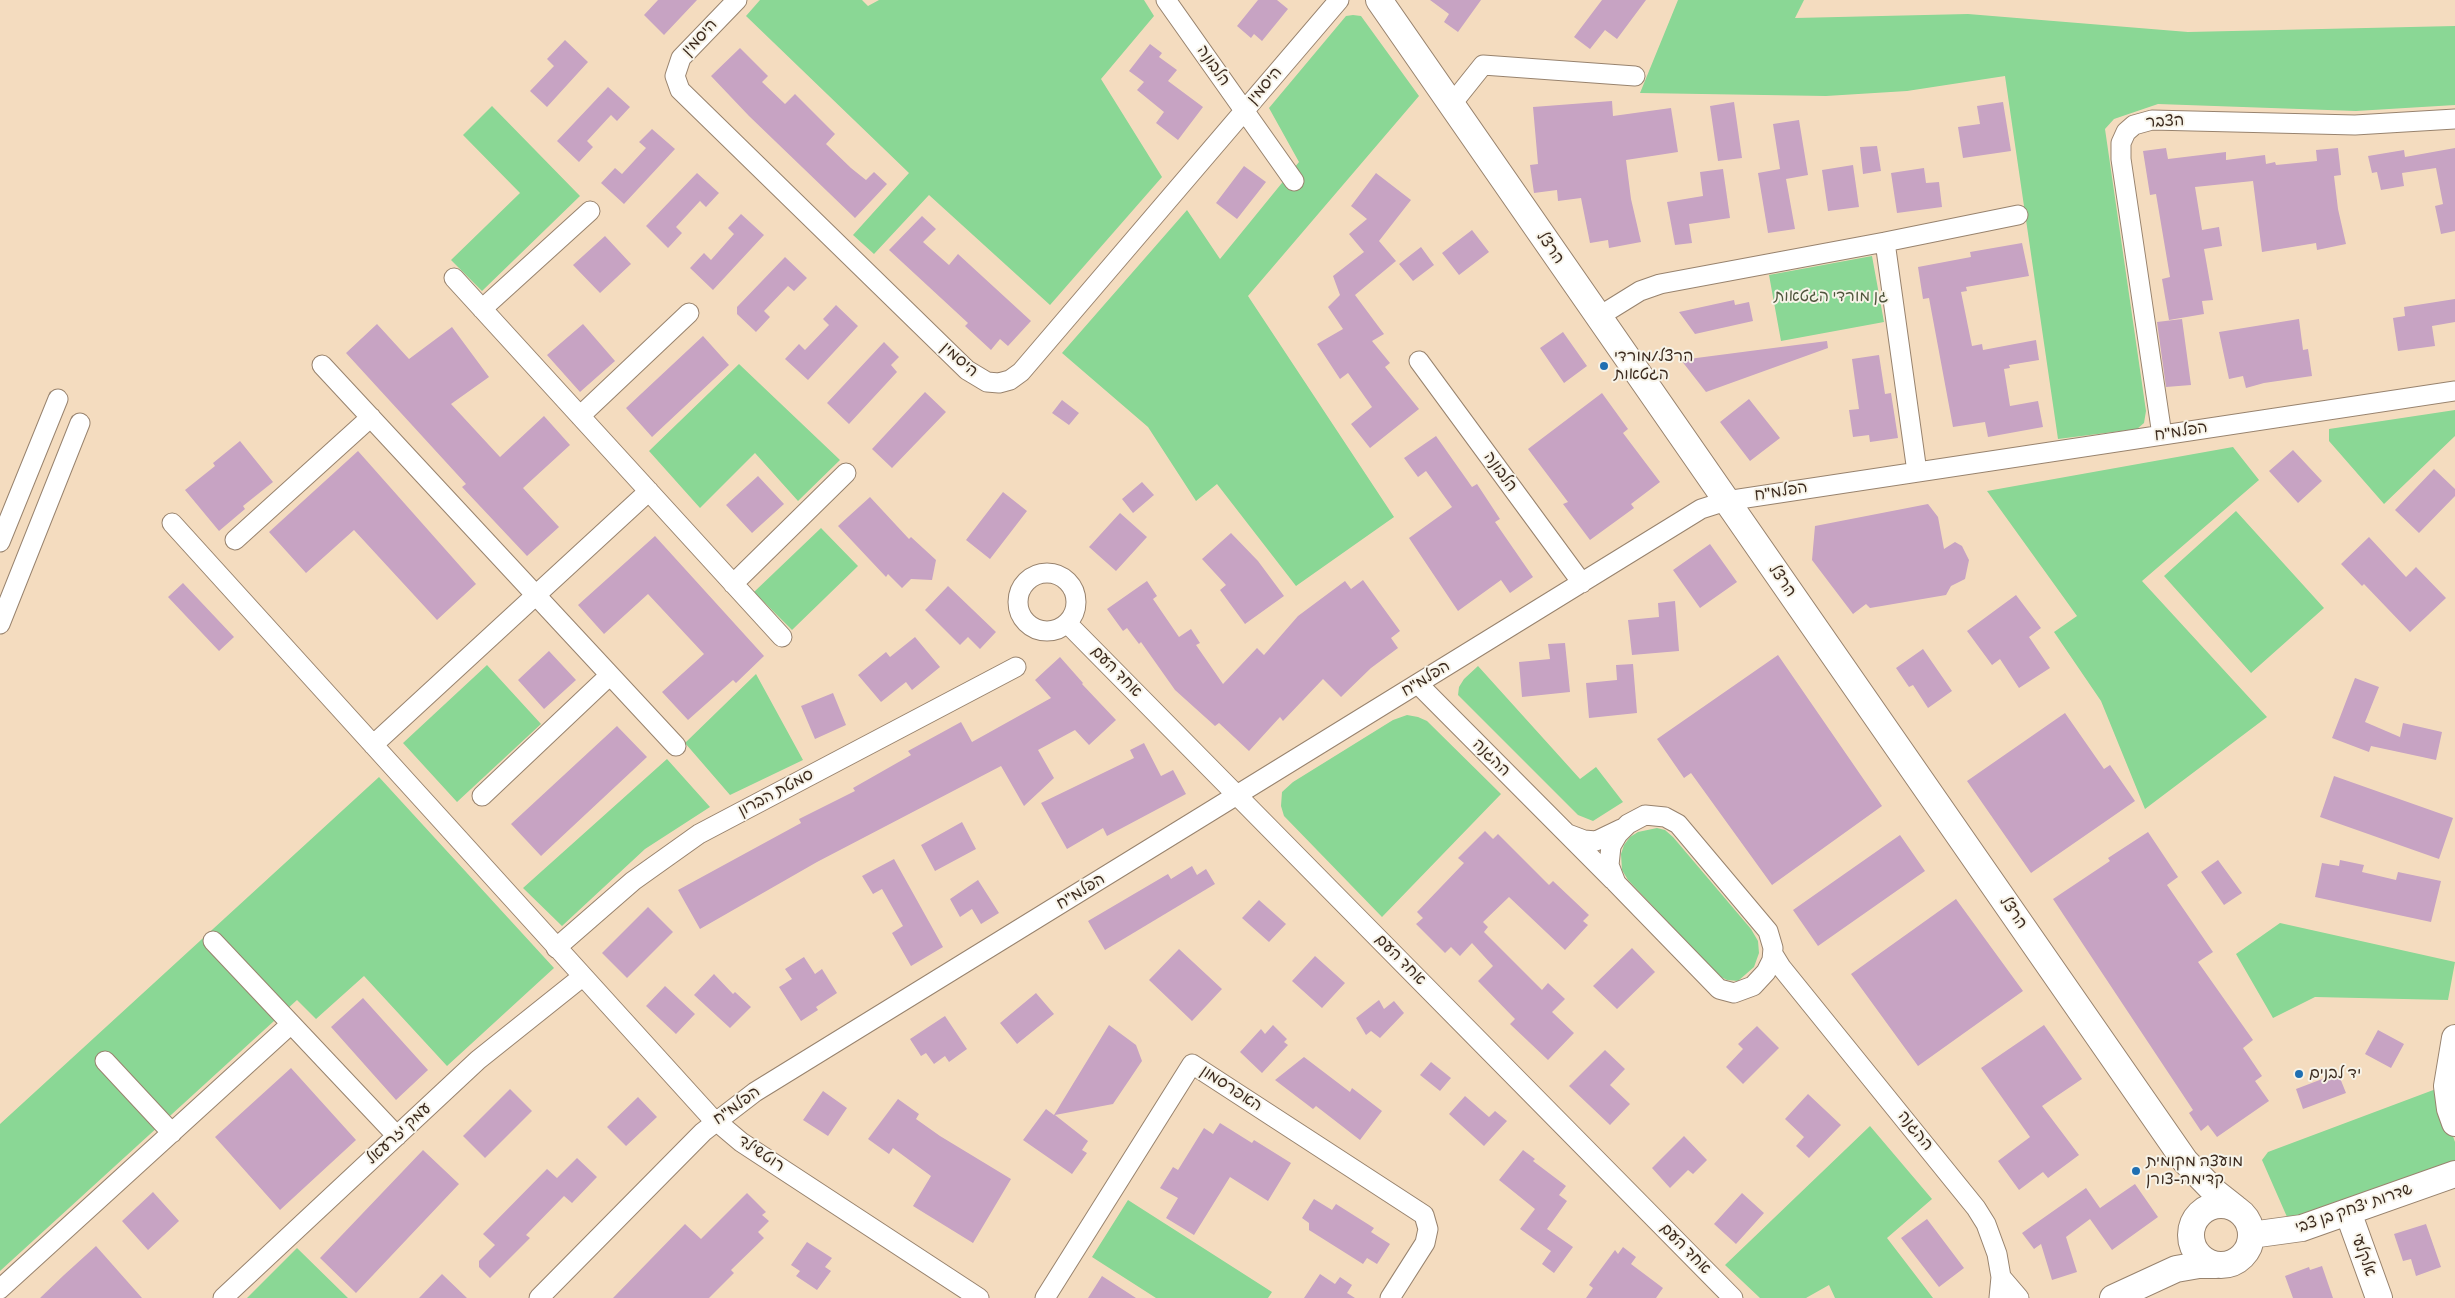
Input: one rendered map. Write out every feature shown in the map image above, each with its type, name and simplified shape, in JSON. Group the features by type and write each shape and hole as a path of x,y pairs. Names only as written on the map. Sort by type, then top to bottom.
{"street":[{"name":"היסמין","path":"736,0 681,58 675,72 680,90 960,363 974,375 987,382 1005,382 1021,372 1339,0"},
{"name":"הלבונה","path":"1166,0 1294,181"},
{"name":"הרצל","path":"1379,0 2185,1161 2216,1193 2235,1208"},
{"path":"1450,104 1483,65 1635,76"},
{"name":"הצבר","path":"2162,435 2121,159 2121,143 2126,132 2134,125 2152,120 2355,124 2455,119"},
{"path":"482,309 590,211"},
{"path":"1598,316 1640,291 1660,284 2018,215"},
{"path":"1884,242 1917,472"},
{"path":"454,278 782,637"},
{"path":"580,416 689,313"},
{"name":"הלבונה","path":"1419,361 1582,583"},
{"path":"322,364 676,746"},
{"name":"הפלמ\"ח","path":"539,1298 715,1121 755,1092 1701,509 1726,500 2455,391"},
{"path":"0,542 58,399"},
{"path":"235,540 371,417"},
{"path":"0,624 80,423"},
{"path":"733,584 846,473"},
{"path":"373,745 649,491"},
{"name":"רוטשילד","path":"172,523 675,1080 715,1121 741,1142 979,1298"},
{"name":"אחד העם","path":"1067,623 1733,1298"},
{"name":"סמטת הברון","path":"556,948 634,880 699,834 1016,667"},
{"path":"482,796 610,675"},
{"name":"ההגנה","path":"1418,684 1715,985 1729,992 1748,989 1759,984 1771,984 1805,997"},
{"name":"ההגנה","path":"1565,832 1578,839 1596,840 1607,837 1639,818 1651,815 1665,817 1678,824 1764,926 1772,942 1773,954 1805,997 1971,1199 1986,1224 1992,1240 2001,1277 1999,1298"},
{"name":"ההגנה","path":"1621,889 1613,878 1609,859 1611,846 1623,828"},
{"path":"213,941 397,1136"},
{"path":"1748,989 1766,972 1773,954"},
{"name":"עמק יזרעאל","path":"223,1298 499,1042 582,977"},
{"path":"1,1285 292,1024"},
{"path":"2455,1038 2447,1086 2450,1109 2455,1123"},
{"path":"105,1061 172,1133"},
{"name":"האפרסמון","path":"1045,1298 1192,1064 1424,1215 1428,1229 1425,1243 1390,1298"},
{"name":"הרצל","path":"2185,1161 2194,1190 2192,1228"},
{"name":"שדרות יצחק בן צבי","path":"2251,1236 2289,1232 2455,1174"},
{"path":"2113,1298 2168,1272 2190,1266 2230,1264 2242,1257 2248,1249 2251,1236 2245,1218 2235,1208 2226,1205 2212,1206 2200,1213 2192,1228 2181,1258 2168,1272"},
{"name":"אלקלעי","path":"2348,1212 2379,1298"},
{"path":"2192,1228 2192,1244 2199,1256 2216,1265"},
{"name":"ההגנה","path":"2001,1277 2019,1298"}],"green space":[{"path":"760,0 862,0 868,6 879,0 1144,0 1154,16 1101,79 1162,177 1050,305 929,195 874,254 853,235 909,173 746,16"},
{"path":"1678,0 1804,0 1795,18 1968,14 2188,32 2455,26 2455,105 2356,111 2158,104 2114,119 2105,129 2146,411 2144,423 2137,429 2058,439 2005,76 1907,91 1826,96 1640,93"},
{"path":"1346,16 1361,16 1419,96 1248,296 1394,517 1296,586 1217,484 1196,501 1148,427 1062,353 1187,210 1220,259 1299,162 1269,108"},
{"path":"492,106 580,196 482,291 451,260 520,193 463,135"},
{"name":"גן מורדי הגטאות","path":"1872,256 1884,322 1781,341 1769,275"},
{"path":"739,364 840,460 798,501 755,453 700,508 649,451"},
{"path":"2455,410 2455,436 2384,504 2329,441 2329,429"},
{"path":"2233,447 2259,480 2142,581 2267,717 2145,809 2101,701 2054,632 2077,616 1987,491"},
{"path":"2236,511 2324,608 2251,673 2164,576"},
{"path":"821,528 858,566 792,630 754,592"},
{"path":"487,665 541,724 457,802 403,743"},
{"path":"1478,666 1580,779 1596,767 1623,802 1593,821 1578,815 1458,695 1459,687 1464,679"},
{"path":"756,674 803,760 730,795 685,743"},
{"path":"1407,715 1427,721 1501,794 1382,917 1284,816 1281,806 1282,792 1293,782 1393,720"},
{"path":"667,759 710,807 645,849 562,926 523,888"},
{"path":"379,777 554,968 447,1066 364,976 316,1019 297,1000 0,1271 0,1124"},
{"path":"1657,828 1665,830 1673,837 1751,929 1758,941 1759,953 1754,967 1738,981 1727,980 1719,976 1628,880 1622,870 1621,854 1624,845 1630,837 1638,832"},
{"path":"2280,923 2455,962 2448,1000 2315,997 2273,1018 2236,954"},
{"path":"2436,1089 2455,1142 2455,1168 2291,1226 2262,1160 2268,1152"},
{"path":"1870,1126 1932,1199 1887,1238 1933,1298 1835,1298 1829,1285 1806,1298 1760,1298 1725,1265"},
{"path":"1128,1200 1272,1292 1268,1298 1156,1298 1092,1257"},
{"path":"297,1248 348,1298 247,1298"}],"building":[{"path":"658,0 697,0 664,35 644,15"},
{"path":"1258,0 1277,0 1288,9 1262,41 1254,34 1251,38 1237,26"},
{"path":"1430,0 1481,0 1458,32 1444,22 1449,14"},
{"path":"1602,0 1646,0 1617,39 1605,30 1590,49 1574,37"},
{"path":"565,40 588,62 547,107 530,91 554,66 547,59"},
{"path":"1150,44 1162,53 1159,57 1177,70 1168,81 1203,107 1178,140 1156,123 1164,112 1137,90 1144,82 1129,71"},
{"path":"740,48 768,76 762,82 785,104 795,94 835,134 826,144 851,168 866,180 874,172 887,184 855,218 749,116 711,76"},
{"path":"608,87 630,107 617,121 611,115 587,141 593,147 579,162 557,141"},
{"path":"1612,101 1613,116 1671,108 1678,152 1626,160 1631,199 1641,242 1609,248 1608,240 1590,243 1581,198 1558,201 1557,190 1534,193 1530,165 1538,164 1533,107"},
{"path":"1734,102 1742,158 1718,161 1710,106"},
{"path":"2003,102 2011,151 1963,158 1958,127 1980,124 1977,106"},
{"path":"1799,120 1808,175 1786,179 1795,229 1768,233 1758,173 1780,169 1773,124"},
{"path":"652,129 675,149 624,204 601,183 615,168 622,174 646,148 639,142"},
{"path":"1877,146 1881,171 1863,174 1860,147"},
{"path":"2166,148 2168,159 2226,152 2226,160 2265,155 2266,164 2275,162 2276,165 2317,161 2316,150 2338,148 2341,175 2334,176 2338,209 2346,244 2317,250 2316,243 2262,252 2253,181 2195,187 2202,230 2219,227 2222,246 2204,249 2213,300 2202,301 2204,314 2169,320 2162,279 2170,277 2156,194 2150,195 2143,151"},
{"path":"2455,148 2455,231 2441,234 2435,206 2443,204 2436,168 2402,173 2404,186 2381,190 2377,172 2372,173 2368,156 2404,150 2405,157"},
{"path":"1853,165 1859,207 1828,211 1822,170"},
{"path":"1244,166 1266,182 1237,219 1216,203"},
{"path":"1924,168 1926,183 1939,182 1942,207 1897,213 1891,173"},
{"path":"1723,169 1730,218 1689,224 1692,243 1675,245 1667,202 1703,196 1700,172"},
{"path":"697,173 719,193 706,207 700,201 676,227 682,233 668,248 646,226"},
{"path":"1376,173 1411,200 1379,241 1396,261 1355,295 1384,334 1372,341 1390,363 1385,367 1419,409 1370,448 1351,424 1372,407 1348,373 1340,379 1317,344 1343,329 1328,307 1340,295 1333,276 1364,252 1349,234 1367,219 1351,206"},
{"path":"741,214 764,235 713,290 690,268 704,253 711,260 734,234 728,228"},
{"path":"922,216 936,229 923,242 949,265 958,254 1031,321 1008,346 1000,339 991,350 965,326 968,323 889,250"},
{"path":"1472,230 1489,252 1459,275 1442,253"},
{"path":"605,236 631,264 600,293 573,265"},
{"path":"2022,243 2029,276 1966,287 1967,291 1961,292 1972,346 1982,344 1983,350 2036,340 2039,360 2009,365 2010,368 2004,369 2010,406 2038,401 2043,427 1988,437 1985,422 1953,427 1929,298 1923,299 1918,267 1971,257 1970,252"},
{"path":"1421,247 1434,265 1413,281 1399,264"},
{"path":"785,257 807,278 794,291 788,286 764,311 770,317 756,332 737,314 737,307"},
{"path":"2455,299 2455,322 2432,326 2435,346 2398,351 2393,318 2405,316 2404,307"},
{"path":"1734,300 1735,305 1749,302 1753,321 1695,334 1679,312"},
{"path":"836,305 858,326 808,380 785,359 799,344 805,350 829,325 823,319"},
{"path":"2182,319 2191,385 2166,387 2157,322"},
{"path":"2299,319 2303,350 2308,349 2312,376 2264,383 2246,388 2243,376 2229,379 2219,332"},
{"path":"377,324 409,359 452,327 489,377 451,404 500,457 544,416 570,445 523,488 559,527 527,556 462,487 466,484 346,353"},
{"path":"583,324 615,361 580,392 547,355"},
{"path":"1563,332 1587,366 1564,383 1540,348"},
{"path":"703,336 729,365 652,437 626,408"},
{"path":"1827,341 1828,348 1706,392 1681,360"},
{"path":"884,342 899,357 891,365 897,372 849,424 827,403"},
{"path":"1879,355 1885,394 1891,393 1898,438 1870,442 1869,435 1853,437 1849,410 1859,409 1852,359"},
{"path":"925,392 946,412 892,468 872,449"},
{"path":"1602,393 1628,429 1623,433 1660,482 1631,504 1634,508 1590,540 1563,504 1568,502 1528,449"},
{"path":"1749,399 1780,438 1750,461 1720,422"},
{"path":"1062,400 1079,413 1069,425 1052,413"},
{"path":"1436,436 1472,487 1477,484 1500,519 1495,522 1533,577 1510,593 1501,580 1458,611 1409,538 1452,507 1426,471 1418,477 1404,458"},
{"path":"240,441 273,482 243,506 245,509 219,531 185,490 215,466 213,463"},
{"path":"2293,450 2322,481 2298,503 2269,471"},
{"path":"358,451 476,584 437,620 354,530 306,573 269,532"},
{"path":"2434,469 2455,489 2455,496 2419,533 2395,510"},
{"path":"758,476 784,504 752,533 726,505"},
{"path":"1142,482 1154,495 1133,513 1122,499"},
{"path":"1003,492 1027,511 990,559 966,540"},
{"path":"870,497 909,539 911,537 936,560 932,580 911,579 902,588 888,574 886,577 838,526"},
{"path":"1928,504 1938,517 1944,549 1955,542 1962,546 1969,560 1965,579 1951,586 1946,595 1870,608 1866,604 1853,614 1812,560 1815,526"},
{"path":"1120,513 1147,537 1116,571 1089,547"},
{"path":"1231,533 1258,561 1284,596 1245,624 1220,590 1226,585 1202,559"},
{"path":"655,536 764,656 736,683 733,680 688,720 662,692 704,654 648,594 604,634 578,605"},
{"path":"2369,537 2406,577 2416,567 2446,598 2410,632 2364,584 2362,586 2341,564"},
{"path":"1710,544 1737,582 1700,608 1673,570"},
{"path":"1363,580 1400,631 1391,638 1398,648 1371,668 1341,697 1323,679 1283,721 1280,717 1249,751 1219,723 1215,726 1175,690 1141,642 1139,644 1127,628 1123,631 1107,609 1147,581 1157,596 1153,599 1179,637 1191,629 1200,643 1196,645 1223,684 1257,648 1264,655 1298,616 1345,581 1351,589"},
{"path":"183,583 234,637 219,651 168,597"},
{"path":"948,586 996,632 980,649 968,637 960,645 925,610"},
{"path":"2016,595 2041,628 2029,637 2050,668 2019,688 2000,659 1992,665 1967,631"},
{"path":"1675,601 1679,651 1632,655 1628,620 1659,617 1658,603"},
{"path":"915,637 940,667 912,690 906,682 881,702 858,675 886,652 890,657"},
{"path":"1565,643 1570,692 1522,697 1519,662 1550,659 1548,644"},
{"path":"1923,649 1952,691 1928,708 1913,685 1909,687 1896,668"},
{"path":"549,651 576,680 544,709 518,680"},
{"path":"1778,655 1882,806 1772,885 1691,773 1684,778 1657,739"},
{"path":"1060,657 1116,720 1089,745 1075,730 1038,750 1054,778 1024,806 1001,766 817,862 700,929 678,890 801,823 799,819 855,791 853,788 911,755 908,751 961,722 972,742 1051,698 1035,680"},
{"path":"1633,664 1637,713 1589,718 1586,683 1617,680 1616,665"},
{"path":"2355,678 2379,687 2365,722 2400,737 2403,723 2442,732 2436,760 2371,746 2369,752 2332,738"},
{"path":"833,693 846,725 815,739 801,706"},
{"path":"2065,713 2104,769 2110,765 2135,801 2031,873 1967,781"},
{"path":"617,726 647,757 541,856 511,824"},
{"path":"1144,743 1161,776 1173,770 1186,794 1107,836 1103,828 1067,849 1041,803 1134,758 1130,750"},
{"path":"2334,776 2453,818 2439,859 2320,817"},
{"path":"962,822 976,849 935,871 921,845"},
{"path":"1485,831 1493,839 1498,834 1549,885 1553,881 1589,915 1583,921 1588,925 1565,950 1509,897 1483,922 1488,927 1484,932 1542,990 1548,983 1565,999 1552,1012 1574,1033 1548,1060 1510,1024 1515,1019 1478,981 1493,966 1472,943 1460,956 1451,947 1445,953 1416,924 1423,918 1417,912 1464,863 1458,858"},
{"path":"2148,832 2178,877 2167,885 2213,952 2198,962 2253,1040 2243,1048 2262,1076 2255,1081 2269,1101 2217,1137 2208,1125 2201,1131 2189,1113 2193,1110 2053,899 2110,861 2108,858"},
{"path":"1900,835 1925,871 1818,946 1793,910"},
{"path":"894,859 943,947 911,966 892,933 903,926 882,889 873,894 862,876"},
{"path":"2218,860 2242,893 2224,905 2201,872"},
{"path":"2340,860 2364,865 2362,872 2396,880 2398,872 2441,881 2431,922 2315,897 2322,863 2339,866"},
{"path":"1192,866 1197,875 1206,869 1215,884 1105,950 1088,921 1168,874 1171,879"},
{"path":"978,880 999,913 981,924 972,909 960,917 950,899"},
{"path":"1956,899 2023,991 1918,1066 1851,974"},
{"path":"1259,900 1286,924 1269,942 1242,918"},
{"path":"648,907 673,932 627,978 602,953"},
{"path":"1632,948 1655,972 1617,1009 1593,986"},
{"path":"1179,949 1222,989 1192,1021 1149,980"},
{"path":"1315,956 1345,983 1322,1008 1292,981"},
{"path":"804,957 815,974 822,969 837,993 816,1007 818,1010 801,1021 779,987 792,979 785,969"},
{"path":"714,974 733,994 735,992 751,1007 730,1028 694,995"},
{"path":"665,986 695,1014 676,1034 646,1006"},
{"path":"1036,993 1054,1014 1017,1044 1000,1023"},
{"path":"363,998 428,1070 396,1100 331,1027"},
{"path":"1379,1000 1384,1009 1394,1001 1404,1013 1380,1038 1371,1031 1366,1035 1356,1018"},
{"path":"945,1016 967,1049 949,1062 945,1056 934,1064 926,1053 921,1056 910,1039"},
{"path":"1109,1025 1136,1045 1142,1061 1113,1104 1055,1115 1088,1141 1082,1150 1087,1153 1072,1174 1023,1140 1046,1109 1054,1115"},
{"path":"1273,1025 1287,1039 1284,1042 1288,1045 1262,1073 1240,1052 1261,1029 1265,1034"},
{"path":"2044,1025 2082,1079 2042,1106 2079,1155 2048,1178 2043,1172 2019,1190 1998,1161 2030,1137 1981,1068"},
{"path":"1757,1026 1779,1048 1743,1084 1726,1067 1743,1049 1738,1044"},
{"path":"2378,1030 2404,1044 2391,1068 2365,1054"},
{"path":"1605,1050 1625,1069 1610,1085 1630,1104 1610,1125 1569,1086"},
{"path":"1304,1057 1350,1092 1352,1088 1382,1111 1360,1140 1316,1106 1313,1109 1275,1080"},
{"path":"1431,1062 1451,1078 1440,1091 1420,1075"},
{"path":"291,1068 356,1140 280,1210 215,1137"},
{"path":"2338,1073 2346,1093 2303,1109 2296,1089"},
{"path":"510,1089 532,1111 485,1158 463,1136"},
{"path":"823,1091 847,1108 828,1136 803,1120"},
{"path":"1808,1094 1841,1125 1809,1158 1796,1146 1804,1137 1785,1119"},
{"path":"1465,1096 1489,1117 1495,1111 1507,1121 1484,1146 1449,1114"},
{"path":"638,1097 657,1117 626,1146 607,1127"},
{"path":"898,1099 919,1114 916,1119 940,1136 1011,1179 973,1243 913,1206 931,1176 893,1148 889,1154 868,1139"},
{"path":"1220,1123 1252,1143 1254,1140 1291,1163 1268,1201 1230,1177 1194,1235 1166,1218 1178,1198 1160,1188 1173,1167 1178,1170 1204,1128 1213,1134"},
{"path":"1684,1136 1707,1160 1693,1174 1688,1170 1670,1188 1652,1168"},
{"path":"423,1150 459,1184 356,1293 320,1258"},
{"path":"1523,1150 1535,1159 1533,1161 1566,1186 1559,1195 1567,1201 1547,1229 1573,1247 1554,1273 1542,1264 1551,1251 1520,1229 1535,1209 1499,1180"},
{"path":"577,1158 597,1177 572,1203 564,1196 526,1235 530,1238 490,1278 479,1267 479,1261 495,1245 483,1234 547,1169 557,1178"},
{"path":"2135,1184 2158,1217 2112,1250 2090,1219 2066,1237 2077,1272 2052,1280 2041,1244 2034,1249 2022,1233 2086,1188 2100,1208"},
{"path":"153,1192 179,1221 148,1250 122,1221"},
{"path":"747,1193 766,1212 762,1215 769,1221 758,1232 764,1238 731,1270 734,1273 709,1298 613,1298 685,1224 701,1239"},
{"path":"1742,1193 1764,1213 1736,1244 1714,1224"},
{"path":"1314,1199 1332,1210 1336,1204 1374,1228 1371,1232 1390,1244 1377,1264 1367,1258 1363,1264 1309,1230 1309,1223 1302,1218"},
{"path":"1927,1219 1964,1268 1939,1287 1901,1238"},
{"path":"2426,1224 2441,1267 2416,1276 2411,1259 2403,1261 2394,1234"},
{"path":"807,1242 832,1258 825,1267 831,1271 817,1290 796,1276 800,1271 791,1265"},
{"path":"96,1246 142,1298 40,1298 64,1275"},
{"path":"1623,1247 1636,1257 1631,1264 1663,1288 1656,1298 1586,1298 1593,1288 1589,1285 1615,1250 1618,1254"},
{"path":"2322,1266 2333,1298 2293,1298 2285,1276 2309,1267 2310,1270"},
{"path":"442,1274 467,1298 419,1298"},
{"path":"1320,1274 1335,1284 1340,1277 1352,1285 1347,1293 1355,1298 1304,1298"},
{"path":"1102,1276 1136,1298 1088,1298"}],"place":[{"name":"הרצל/מורדי הגטאות","path":"1604,366"},
{"name":"יד לבנים","path":"2299,1074"},
{"name":"מועצה מקומית קדימה-צורן","path":"2136,1171"}]}
